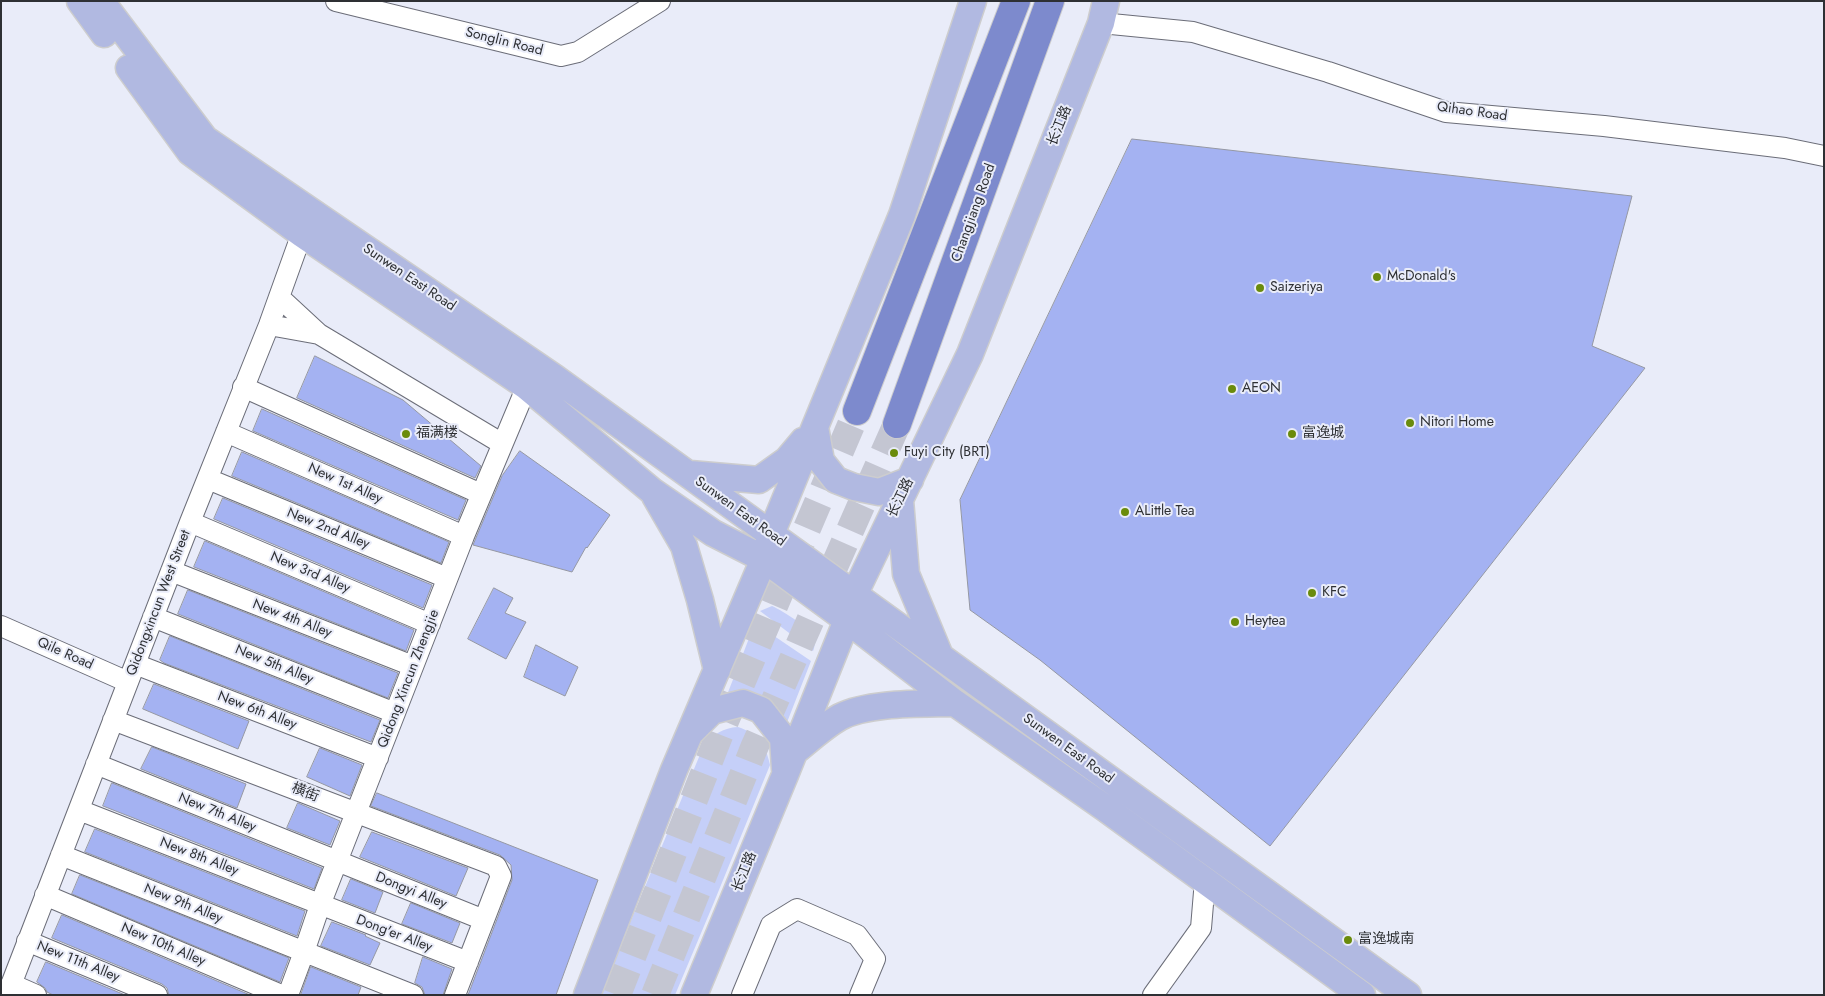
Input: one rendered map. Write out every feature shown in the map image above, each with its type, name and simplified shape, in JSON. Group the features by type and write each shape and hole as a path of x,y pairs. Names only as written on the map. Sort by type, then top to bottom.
{"highway":[{"path":"857,411 1016,1"},
{"name":"Changjiang Road","path":"897,424 1050,1"}],"main road":[{"name":"Sunwen East Road","path":"80,1 190,152 306,223 531,376 688,474 1408,995"},
{"name":"Sunwen East Road","path":"101,1 205,139 306,223"},
{"path":"587,995 690,733 764,559 771,534 902,215 973,1"},
{"name":"长江路","path":"694,995 847,620 854,594 970,354 1103,12"},
{"name":"Sunwen East Road","path":"531,376 652,491 713,533 764,559 847,620 955,704 1106,808 1362,995"},
{"path":"688,474 759,480 786,460 815,427"},
{"path":"815,427 820,461 836,480 854,487 879,492 905,490 906,574 940,656"},
{"path":"652,491 684,546 700,600 717,670"},
{"path":"690,733 712,711 743,703 761,710 784,738 789,764"},
{"path":"789,764 827,726 841,717 857,711 918,704 955,704"}],"street":[{"name":"Songlin Road","path":"336,1 561,56 578,52 660,1"},
{"name":"Qihao Road","path":"1103,12 1193,32 1328,72 1446,112 1604,126 1785,148 1824,156"},
{"name":"Qidongxincun West Street","path":"9,989 190,522 269,325 306,223"},
{"path":"279,297 319,334 502,443"},
{"path":"269,325 319,334"},
{"name":"Qidong Xincun Zhengjie","path":"288,995 320,905 464,536 531,376"},
{"path":"243,387 481,494"},
{"name":"New 1st Alley","path":"226,432 464,536"},
{"name":"New 2nd Alley","path":"208,479 448,578"},
{"name":"New 3rd Alley","path":"190,522 430,624"},
{"name":"New 4th Alley","path":"171,571 413,666"},
{"name":"New 5th Alley","path":"153,617 395,713"},
{"name":"Qile Road","path":"1,626 132,673"},
{"name":"New 6th Alley","path":"132,673 378,758"},
{"name":"横街","path":"113,720 496,866 500,876 484,920"},
{"name":"New 7th Alley","path":"96,764 338,862"},
{"name":"New 8th Alley","path":"78,810 320,905"},
{"name":"New 9th Alley","path":"61,855 413,995"},
{"name":"Dongyi Alley","path":"338,862 484,920"},
{"path":"1153,995 1201,928 1205,880"},
{"name":"New 10th Alley","path":"45,895 280,995"},
{"name":"Dong'er Alley","path":"320,905 468,962"},
{"path":"742,995 771,925 797,909 858,935 875,959 860,995"},
{"path":"455,995 484,920"},
{"name":"New 11th Alley","path":"27,941 157,995"},
{"path":"9,989 36,995"}],"shaded area":[{"path":"772,606 790,616 809,632 815,642 813,651 760,611"},
{"path":"755,623 811,661 784,730 725,700"},
{"path":"738,727 751,733 760,741 770,765 675,995 600,995 704,745 719,732"}],"building":[{"name":"富逸城","path":"1132,139 1632,196 1592,346 1645,368 1270,846 1040,660 970,610 960,500"},
{"name":"福满楼","path":"315,356 403,400 481,466 475,478 297,398"},
{"path":"262,409 466,500 458,520 253,431"},
{"path":"520,451 610,515 586,547 572,572 473,545 502,476"},
{"path":"242,452 449,542 441,563 232,476"},
{"path":"223,498 432,585 423,608 214,519"},
{"path":"205,541 414,630 406,651 194,567"},
{"path":"494,588 513,598 505,613 526,622 506,659 468,639"},
{"path":"188,590 398,673 388,698 178,614"},
{"path":"170,636 380,720 371,742 164,663 160,660"},
{"path":"536,645 578,667 565,696 524,677"},
{"path":"154,684 249,721 238,749 143,709"},
{"path":"152,747 246,784 237,808 141,769"},
{"path":"320,748 362,765 350,796 307,777"},
{"path":"112,783 322,868 314,889 103,806"},
{"path":"377,793 598,880 556,995 468,995 512,880 511,865 500,855 371,806"},
{"path":"298,803 340,821 330,845 287,828"},
{"path":"95,829 305,911 297,936 85,852"},
{"path":"372,832 468,868 456,896 360,857"},
{"path":"80,875 289,958 280,982 72,894"},
{"path":"351,879 383,892 375,913 342,900"},
{"path":"411,903 460,923 452,943 402,924"},
{"path":"62,915 250,995 169,995 167,988 162,984 52,938"},
{"path":"332,922 366,935 380,943 370,965 321,946"},
{"path":"423,957 452,969 443,995 425,995 422,987 415,983"},
{"path":"46,962 125,995 53,995 37,982"},
{"path":"311,967 361,987 358,995 301,995"}],"tunnel":[{"path":"617,995 722,728 857,411"},
{"path":"655,995 754,748 897,424"}],"place":[{"name":"McDonald's","path":"1377,277"},
{"name":"Saizeriya","path":"1260,288"},
{"name":"AEON","path":"1232,389"},
{"name":"Nitori Home","path":"1410,423"},
{"name":"福满楼","path":"406,434"},
{"name":"富逸城","path":"1292,434"},
{"name":"Fuyi City (BRT)","path":"894,453"},
{"name":"ALittle Tea","path":"1125,512"},
{"name":"KFC","path":"1312,593"},
{"name":"Heytea","path":"1235,622"},
{"name":"富逸城南","path":"1348,940"}]}
